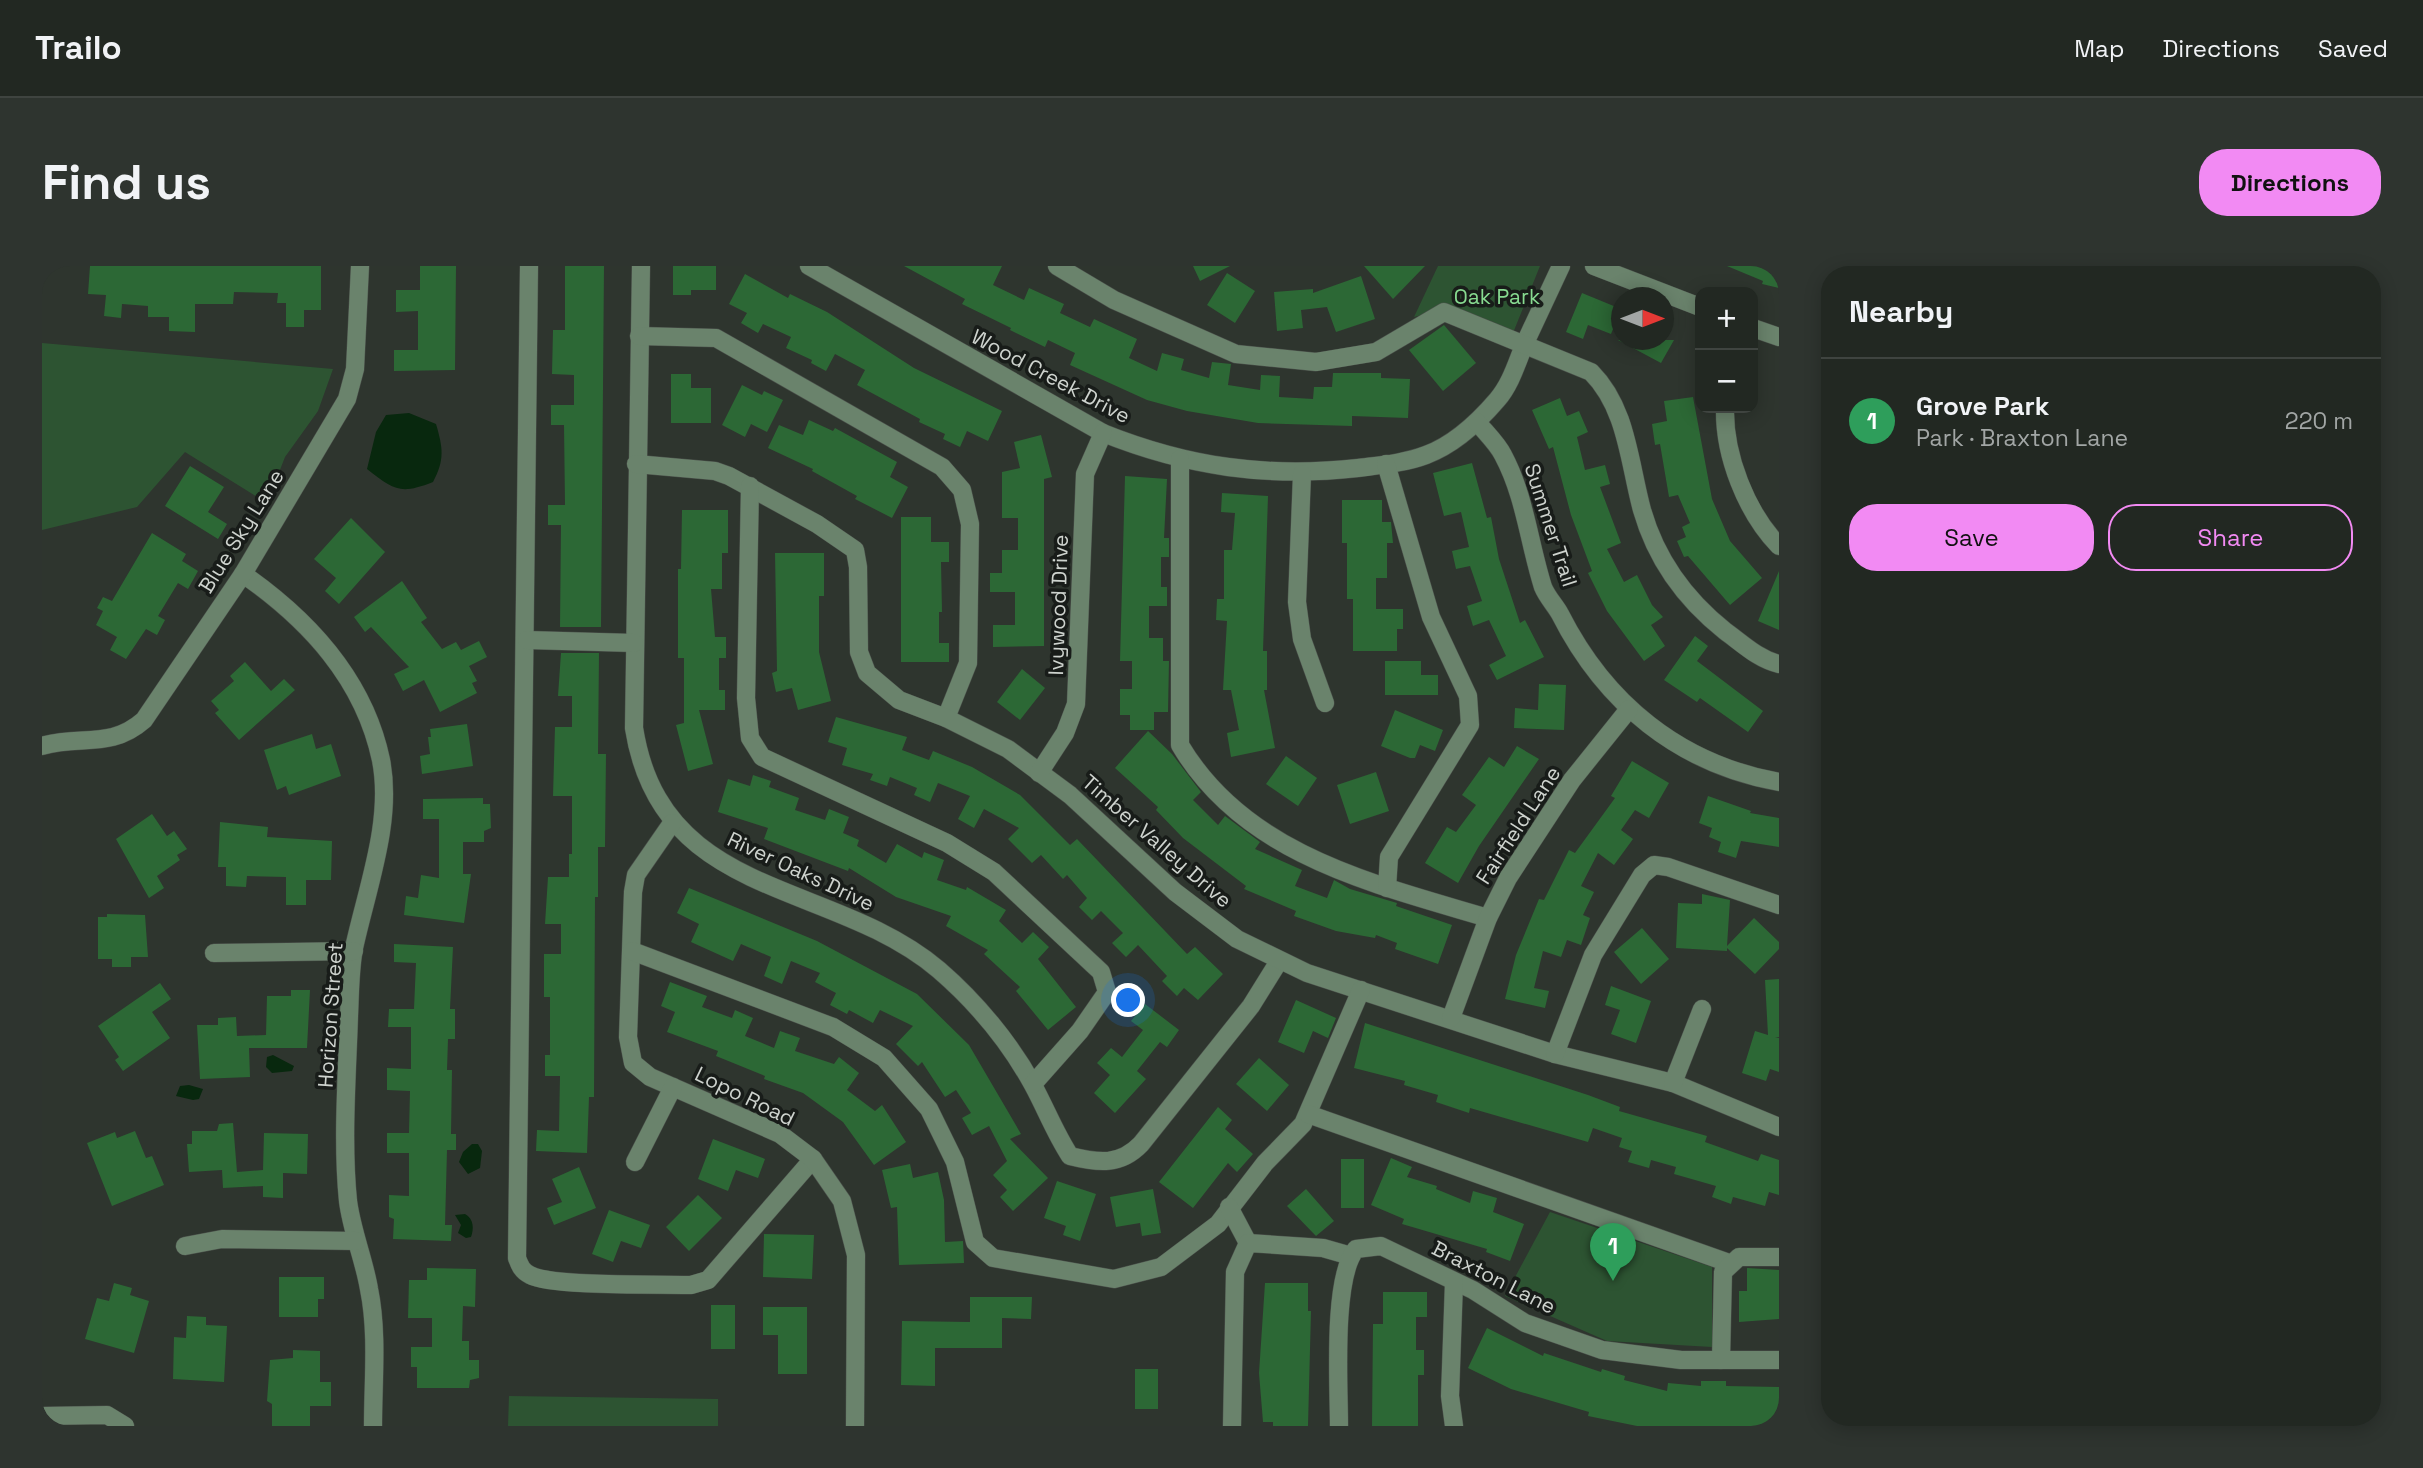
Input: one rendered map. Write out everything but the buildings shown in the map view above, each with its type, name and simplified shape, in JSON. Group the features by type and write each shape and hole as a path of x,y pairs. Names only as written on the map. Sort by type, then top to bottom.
{"street":[{"name":"Blue Sky Lane","path":"42,733 51,743 102,741 119,737 138,725 243,574 347,399 355,369 360,266"},
{"path":"529,266 527,640 517,1258 522,1269 529,1275 553,1281 691,1284 708,1280 813,1159"},
{"name":"River Oaks Drive","path":"641,266 634,728 643,769 672,823 692,842 724,862 896,941 936,968 968,997 1033,1084 1070,1156 1107,1163 1130,1156 1251,1006 1279,961"},
{"name":"Wood Creek Drive","path":"809,266 1103,433 1152,453 1203,464 1302,474 1386,464 1436,450 1476,422 1499,398 1562,266"},
{"path":"1057,266 1114,300 1236,354 1315,362 1376,352 1444,312 1591,372 1608,389 1624,430 1643,513 1667,569 1701,612 1764,661 1779,664"},
{"path":"1594,266 1695,305"},
{"path":"1758,330 1779,337"},
{"path":"639,336 716,338 942,467 962,490 970,524 968,663 946,718"},
{"path":"1725,413 1733,462 1748,499 1761,526 1779,545"},
{"name":"Summer Trail","path":"1476,422 1502,453 1519,491 1544,590 1589,666 1629,709 1665,737 1722,768 1779,782"},
{"name":"Ivywood Drive","path":"1040,773 1065,733 1076,704 1085,474 1103,433"},
{"path":"1180,459 1180,745 1192,766 1236,809 1289,849 1346,876 1488,918"},
{"name":"Timber Valley Drive","path":"636,464 715,471 750,486 855,550 858,568 859,652 867,673 899,700 946,718 1008,749 1104,823 1175,892 1237,939 1279,961 1362,990 1555,1054 1673,1083 1779,1127"},
{"path":"1386,464 1431,617 1468,696 1470,725 1389,857 1387,888"},
{"path":"1302,474 1297,602 1302,639 1325,703"},
{"path":"750,486 746,698 750,738 762,757 947,843 994,872 1101,972 1107,992 1097,1009 1033,1084"},
{"name":"Horizon Street","path":"243,574 273,594 309,626 342,668 376,740 381,763 383,813 354,951 346,1160 348,1202 370,1289 374,1348 373,1426"},
{"path":"527,640 634,643"},
{"name":"Fairfield Lane","path":"1451,1018 1488,918 1508,878 1572,780 1629,709"},
{"name":"Lopo Road","path":"672,823 636,875 628,1037 633,1063 650,1077 780,1134 813,1159 834,1186 853,1234 856,1255 855,1426"},
{"path":"1555,1054 1593,955 1642,875 1654,865 1779,905"},
{"path":"214,953 354,951"},
{"path":"632,951 833,1027 884,1058 929,1109 955,1162 975,1242 993,1258 1114,1279 1161,1267 1218,1224 1265,1163 1303,1124 1362,990"},
{"path":"1673,1083 1702,1009"},
{"path":"635,1163 673,1087"},
{"path":"1308,1114 1729,1264"},
{"path":"1229,1207 1248,1243 1235,1272 1232,1426"},
{"path":"185,1246 222,1239 356,1241"},
{"name":"Braxton Lane","path":"1248,1243 1323,1248 1353,1253 1381,1246 1454,1282 1525,1323 1602,1350 1681,1360 1779,1360"},
{"path":"1339,1426 1342,1285 1353,1253"},
{"path":"1721,1360 1723,1272 1739,1257 1779,1257"},
{"path":"1454,1282 1450,1396 1454,1426"},
{"path":"42,1416 107,1415 125,1426"}],"green space":[{"name":"Oak Park","path":"1438,266 1540,266 1513,333 1446,309 1414,317"},
{"path":"42,343 333,369 318,411 285,457 267,503 185,452 137,507 42,530"},
{"path":"1550,1212 1712,1267 1712,1347 1607,1341 1505,1296"},
{"path":"509,1396 718,1399 718,1426 508,1426"}],"shaded area":[{"path":"409,413 436,424 442,454 433,482 405,489 391,486 367,469 376,432 386,415"},
{"path":"273,1055 294,1066 292,1071 272,1073 266,1067 267,1057"},
{"path":"189,1085 203,1089 199,1099 176,1096 180,1086"},
{"path":"472,1144 478,1144 482,1151 480,1168 468,1174 459,1162 463,1152"},
{"path":"465,1214 472,1221 473,1228 471,1237 466,1238 458,1233 461,1225 455,1215"}],"place":[{"name":"Grove Park","path":"1613,1281"}]}
